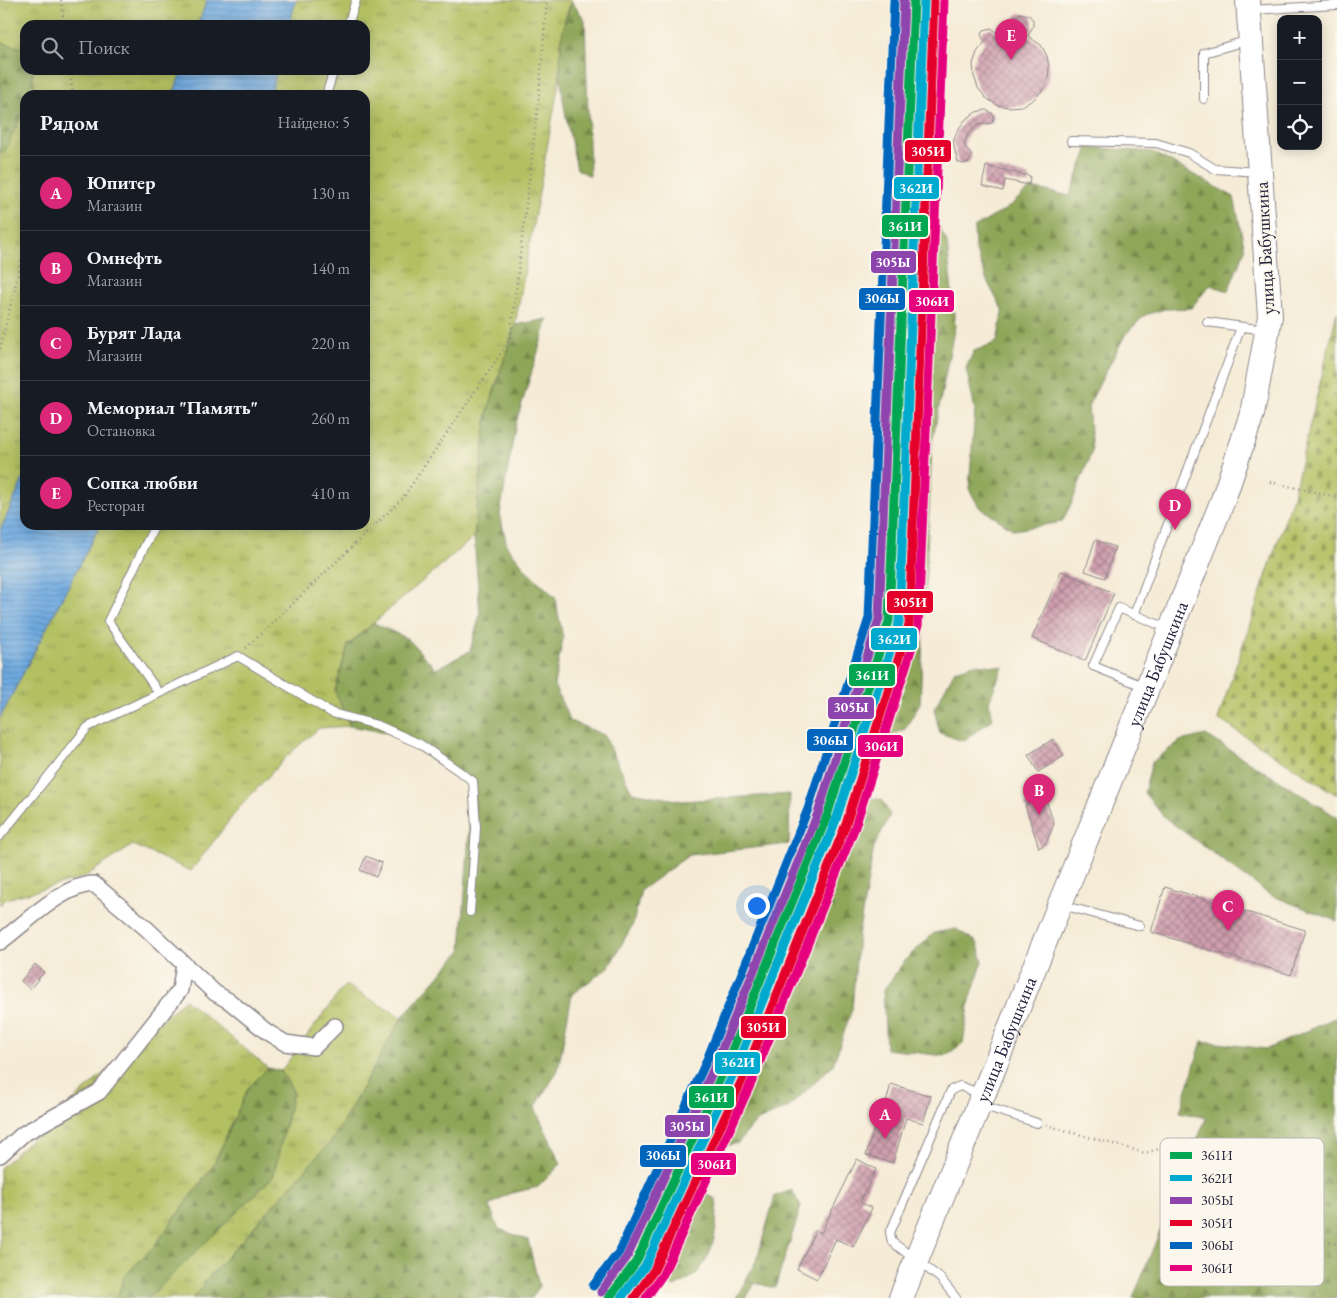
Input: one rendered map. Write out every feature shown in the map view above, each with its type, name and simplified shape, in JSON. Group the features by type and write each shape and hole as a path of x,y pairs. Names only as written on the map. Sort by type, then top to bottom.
{"main road":[{"name":"улица Бабушкина","path":"901,1298 1223,500 1245,439 1258,389 1270,316 1249,5"}],"street":[{"path":"0,942 64,894 82,885 94,884 147,929 215,993 229,1001 267,1032 285,1043 314,1047 335,1026"},
{"path":"0,1155 23,1134 99,1092 180,990 184,964"}],"lane":[{"path":"350,20 356,0"},
{"path":"1249,5 1337,5"},
{"path":"1204,98 1204,53 1251,40"},
{"path":"328,90 332,75"},
{"path":"1071,141 1156,143 1189,153 1215,169 1260,172"},
{"path":"1207,322 1267,330"},
{"path":"1134,615 1241,327"},
{"path":"153,530 108,622 159,693"},
{"path":"1147,688 1093,666 1119,608 1170,629"},
{"path":"0,836 88,727 238,656 332,713 377,725 420,744 474,781 476,828 470,912"},
{"path":"1060,904 1140,926"},
{"path":"956,1298 940,1278 892,1242 890,1233 950,1090 960,1086 981,1100 1037,1123"}],"path":[{"path":"61,0 63,20"},
{"path":"370,530 402,499 510,340 538,105 547,0"},
{"path":"71,75 72,90"},
{"path":"0,349 20,266"},
{"path":"1270,482 1337,497"},
{"path":"238,656 370,530"},
{"path":"1037,1123 1145,1153 1160,1149"},
{"path":"1207,1138 1224,1136 1227,1138"},
{"path":"1324,1240 1337,1244"},
{"path":"1186,1298 1190,1286"}],"green space":[{"path":"0,0 207,0 200,20 20,20 20,75 180,75 175,90 20,90 20,486 0,531"},
{"path":"296,0 572,0 565,18 559,82 515,325 487,414 474,537 348,645 335,691 350,726 319,728 287,756 238,809 191,871 133,845 83,878 6,899 0,905 0,718 97,530 370,530 370,90 271,90 276,75 370,75 370,20 290,20"},
{"path":"572,2 585,20 590,176 577,169 561,85 561,43 565,22"},
{"path":"0,42 20,48 20,75 33,75 35,88 34,90 20,90 20,119 4,153 0,153"},
{"path":"1088,147 1153,152 1234,197 1245,250 1228,291 1210,285 1191,308 1165,309 1145,315 1125,335 1088,406 1092,451 1073,500 1062,522 1014,530 979,507 969,489 975,410 966,368 974,351 997,342 1003,311 987,281 975,248 974,228 1006,209 1031,188 1070,196"},
{"path":"939,227 947,242 955,325 932,443 920,703 905,729 889,736 881,718 906,623 913,239 922,229"},
{"path":"1337,312 1337,795 1218,719 1293,496"},
{"path":"548,319 516,423 500,514 507,546 527,571 555,597 563,638 554,685 570,721 604,735 632,792 682,801 790,794 789,844 689,855 641,890 633,924 609,967 572,994 558,1070 535,1108 561,1164 538,1187 508,1194 489,1206 499,1229 528,1240 539,1286 532,1298 193,1298 207,1279 334,1138 402,1017 461,951 472,787 395,734 350,726 335,691 348,645 374,623 408,639 436,669 470,651 480,614 474,537 487,414 515,325"},
{"path":"975,664 1003,667 989,701 993,719 963,741 940,733 934,709 955,670"},
{"path":"1206,735 1337,817 1337,921 1270,895 1165,818 1144,793 1152,762 1180,741"},
{"path":"862,796 882,800 890,815 874,847 858,936 852,1009 833,1065 789,1107 756,1122 738,1143 725,1146 720,1135 728,1103 747,1052 812,944 851,815"},
{"path":"956,929 977,942 983,961 970,1000 963,1043 945,1056 886,1049 883,991 906,959 934,933"},
{"path":"345,985 402,1017 334,1138 207,1279 193,1298 148,1298 273,1177 293,1091 281,1071"},
{"path":"185,999 268,1068 248,1089 213,1166 155,1245 124,1277 117,1298 0,1298 0,1168"},
{"path":"1337,1017 1337,1298 1133,1298 1160,1231 1160,1286 1324,1286 1324,1138 1198,1138 1206,1118 1180,1112 1202,1041 1267,1049"},
{"path":"268,1068 281,1071 293,1091 273,1177 148,1298 117,1298 124,1277 155,1245 213,1166 248,1088"},
{"path":"792,1190 801,1207 775,1288 755,1283 746,1298 736,1298 757,1259 775,1196"},
{"path":"706,1194 716,1199 717,1209 716,1229 711,1249 696,1274 675,1287 664,1282 661,1266 692,1201"}],"water":[{"path":"207,0 296,0 290,20 200,20"},
{"path":"180,75 276,75 271,90 175,90"},
{"path":"20,486 20,530 97,530 0,718 0,531"}],"building":[{"path":"1019,13 1029,15 1033,20 1033,26 1028,36 1041,45 1047,56 1048,80 1042,91 1033,100 1022,106 1009,107 997,105 986,98 978,88 973,64 977,52 985,42 981,35 984,30 992,28 997,33 1014,31 1012,20"},
{"path":"986,110 992,113 994,117 992,123 978,125 968,134 964,145 972,156 969,162 963,164 958,162 953,143 957,131 965,120 976,112"},
{"path":"986,166 1030,176 1029,185 1005,180 1003,191 982,186"},
{"path":"1095,540 1115,547 1105,578 1085,571"},
{"path":"1061,571 1114,593 1085,661 1032,638"},
{"path":"1053,739 1064,756 1038,772 1028,755"},
{"path":"1041,784 1054,824 1046,843 1039,848 1025,805 1033,800"},
{"path":"366,856 382,863 376,877 360,870"},
{"path":"1165,887 1305,930 1291,975 1151,932"},
{"path":"35,964 44,972 30,989 21,981"},
{"path":"891,1084 931,1096 923,1123 906,1118 893,1163 866,1155 880,1109 884,1110"},
{"path":"857,1159 876,1169 860,1202 872,1208 853,1247 836,1239 817,1279 797,1269 816,1230 821,1233"}],"transit line":[{"name":"306Ы","path":"593,1286 619,1252 706,1062 808,809 869,618 894,0"},
{"name":"305Ы","path":"601,1292 627,1257 715,1066 818,813 879,619 904,0"},
{"name":"361И","path":"609,1298 636,1262 724,1070 827,816 889,621 914,0"},
{"name":"362И","path":"621,1298 645,1266 733,1074 836,820 899,623 924,0"},
{"name":"305И","path":"634,1298 654,1270 743,1078 846,824 909,625 934,1"},
{"name":"306И","path":"646,1298 663,1274 752,1081 855,827 918,628 944,1"}],"place":[{"name":"Сопка любви","path":"1011,60"},
{"name":"Мемориал \"Память\"","path":"1175,530"},
{"name":"Омнефть","path":"1039,815"},
{"name":"Бурят Лада","path":"1228,931"},
{"name":"Юпитер","path":"885,1139"}]}
